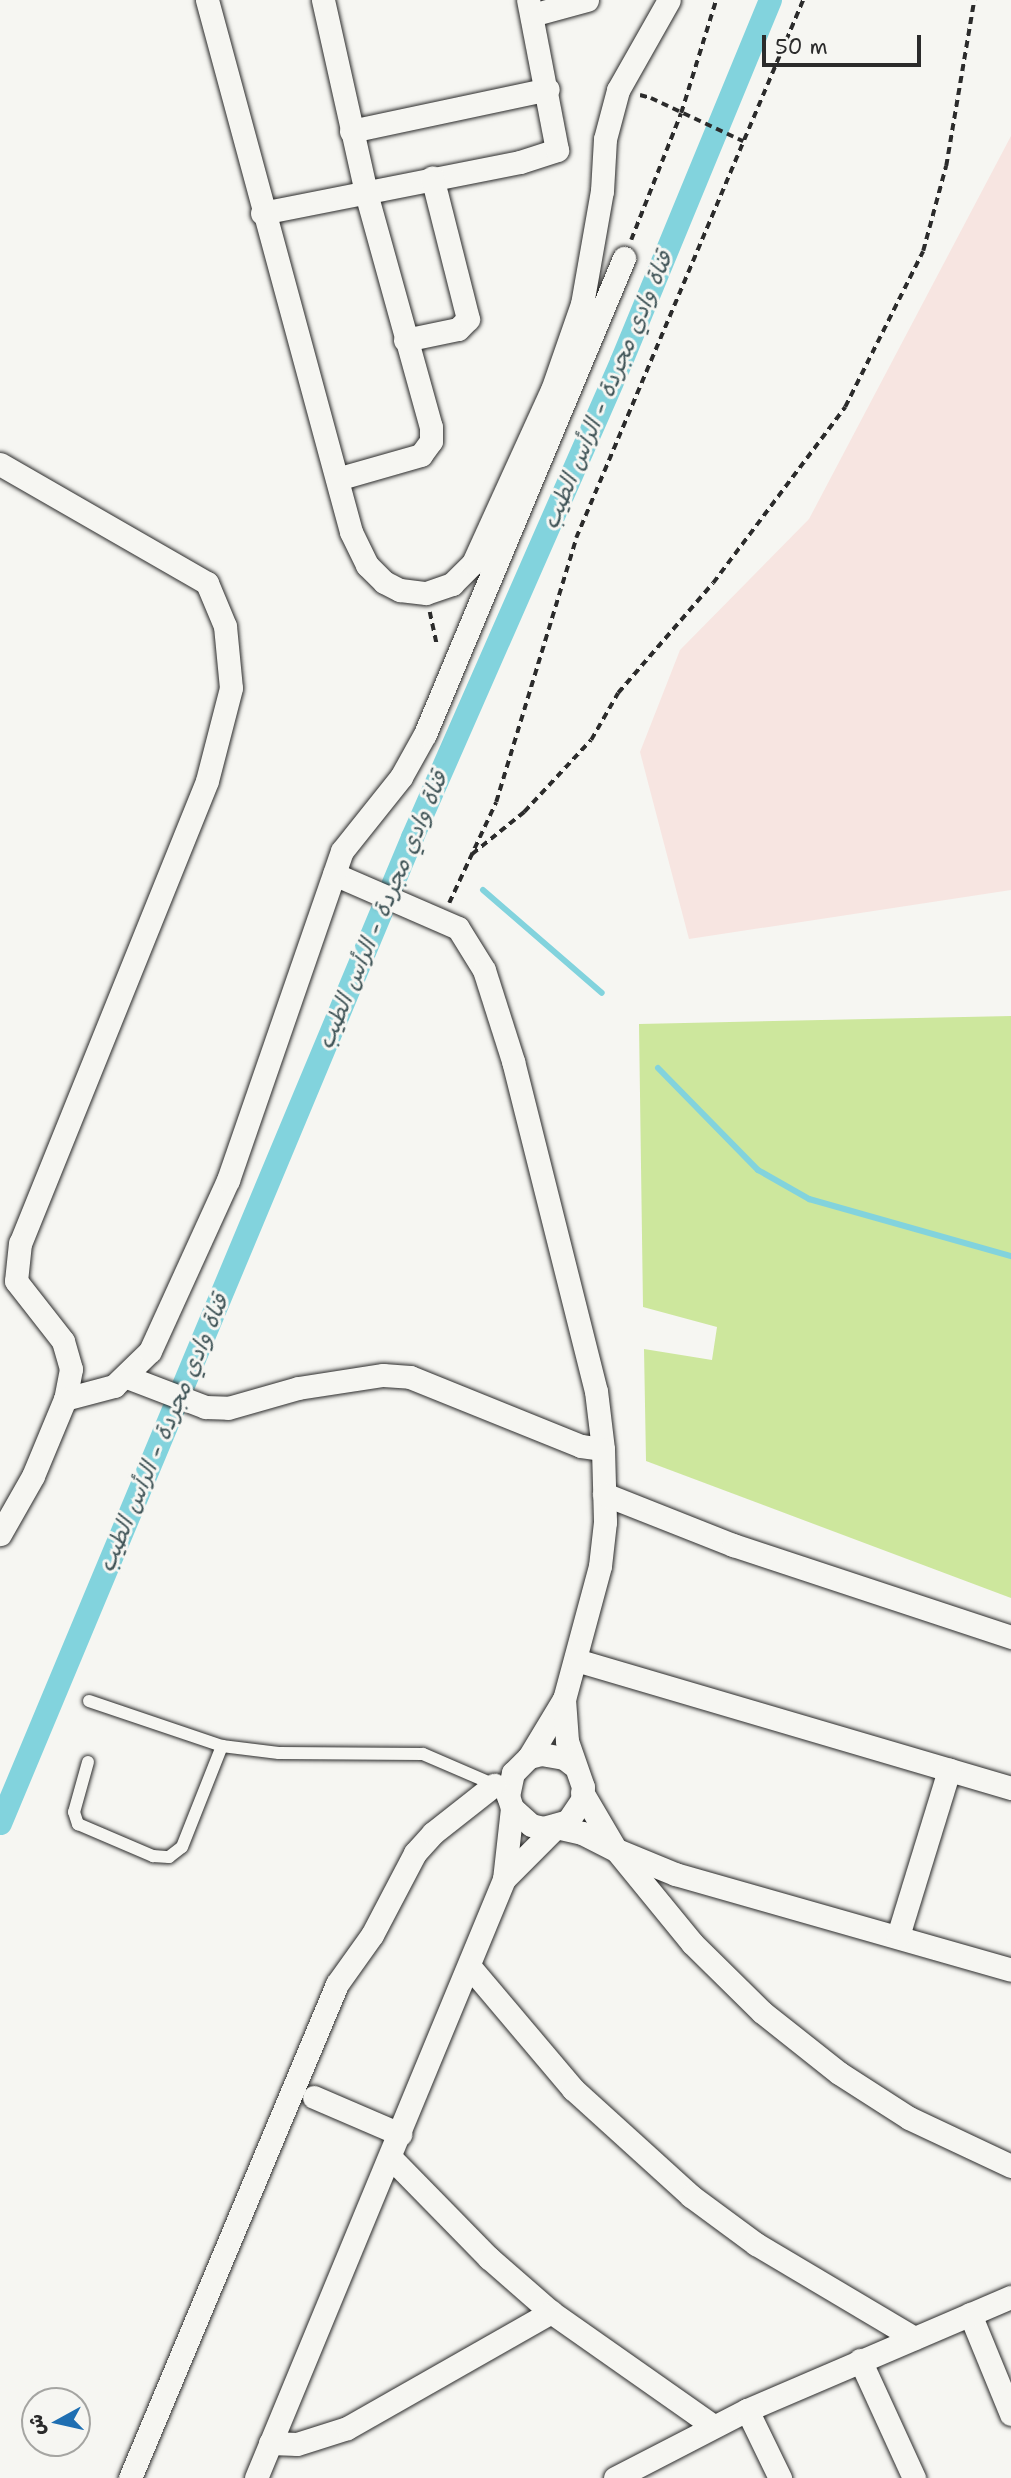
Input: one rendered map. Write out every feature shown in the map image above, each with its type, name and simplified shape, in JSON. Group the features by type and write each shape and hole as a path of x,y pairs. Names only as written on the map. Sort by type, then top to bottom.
{"street":[{"path":"206,0 351,533 367,565 400,590 426,593 452,584 473,563 552,390 582,304 611,115 635,55 669,0"},
{"path":"323,0 366,193 431,427 428,449 414,458 337,479"},
{"path":"262,213 552,154 559,147 530,8 587,0"},
{"path":"351,131 548,89"},
{"path":"405,340 458,329 468,319 432,177"},
{"path":"137,1381 228,1180 342,877 356,830 414,756 624,258"},
{"path":"0,464 207,583 220,605 229,649 231,688 207,781 20,1243 16,1281 70,1354 65,1399 33,1476 0,1534"},
{"path":"256,2478 391,2158 504,1879 505,1794 513,1773 529,1757 564,1699 600,1566 604,1494 603,1448 596,1391 513,1061 484,971 458,928 342,877"},
{"path":"65,1399 137,1381 205,1407 228,1408 298,1388 354,1378 410,1377 581,1446 603,1448"},
{"path":"604,1494 733,1545 1011,1637"},
{"path":"576,1660 1011,1788"},
{"path":"564,1699 573,1766 582,1792 616,1850 692,1943 762,2012 839,2073 909,2118 1011,2166"},
{"path":"529,1757 553,1754 573,1766"},
{"path":"898,1936 949,1770"},
{"path":"504,1879 556,1827 577,1812 582,1792"},
{"path":"505,1794 531,1825 582,1833 675,1874 1011,1970"},
{"path":"130,2478 337,1984 372,1935 415,1853 433,1833 505,1794"},
{"path":"470,1967 573,2089 681,2188 756,2244 914,2338"},
{"path":"314,2097 400,2134"},
{"path":"391,2158 489,2258 551,2312 713,2426"},
{"path":"615,2478 642,2472 713,2426 747,2410 1011,2297"},
{"path":"270,2443 323,2439 551,2312"},
{"path":"970,2314 1011,2414"},
{"path":"860,2360 914,2478"},
{"path":"747,2410 780,2478"}],"lane":[{"path":"89,1701 222,1746 279,1753 423,1754 505,1794"},
{"path":"88,1762 74,1812 78,1824 153,1856 169,1857 182,1847 222,1746"}],"path":[{"path":"624,258 681,113 716,0"},
{"path":"441,920 496,802 576,538 803,0"},
{"path":"472,854 524,812 591,740 618,693 713,583 845,407 923,251 947,166 974,0"},
{"path":"652,97 743,141"},
{"path":"426,593 445,685"}],"shaded area":[{"path":"1011,136 1011,890 689,939 640,752 680,650 809,519"}],"green space":[{"path":"1011,1016 1011,1598 646,1461 644,1349 712,1360 717,1327 643,1307 639,1024"}],"waterway":[{"name":"قناة وادي مجردة - الرأس الطيب","path":"0,1823 412,837 621,361 770,0"},
{"path":"483,890 602,993"},
{"path":"658,1068 758,1170 809,1199 1011,1256"}]}
